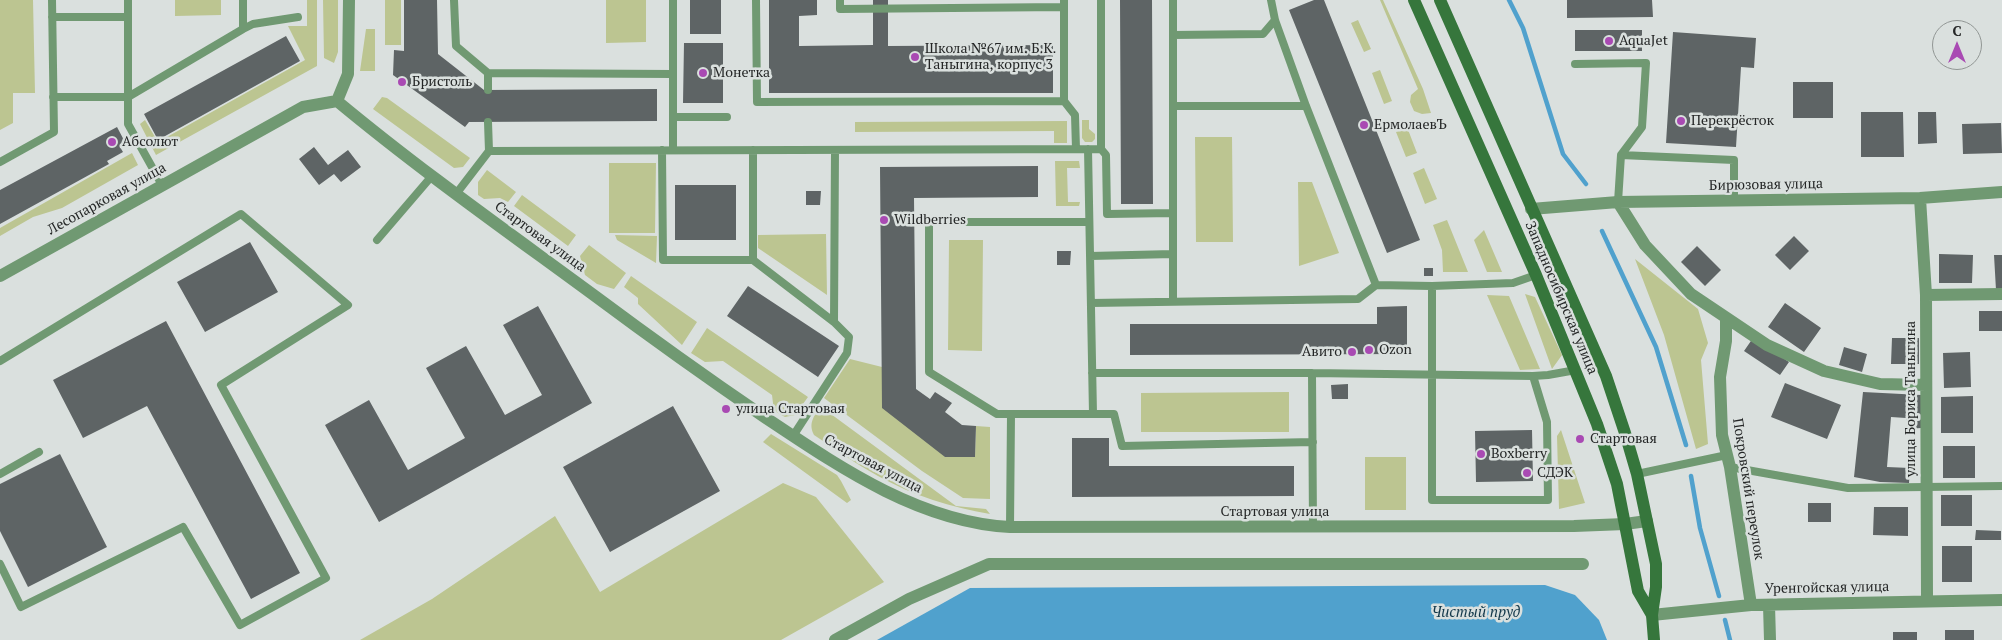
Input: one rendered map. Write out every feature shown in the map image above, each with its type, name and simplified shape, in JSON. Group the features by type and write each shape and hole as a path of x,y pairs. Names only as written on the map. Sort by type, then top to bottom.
{"main road":[{"name":"Западносибирская улица","path":"1414,0 1576,370 1617,484 1638,591 1652,615"},
{"name":"Западносибирская улица","path":"1440,0 1606,376 1636,474 1656,564 1656,587 1652,615 1654,640"}],"street":[{"path":"337,100 348,74 349,0"},
{"name":"Стартовая улица","path":"337,100 431,177 681,359 793,436 896,497 944,516 980,524 1010,527 1313,527 1625,524 1647,521"},
{"name":"Лесопарковая улица","path":"0,276 303,107 337,100"},
{"name":"Бирюзовая улица","path":"1531,209 1618,202 1920,198 2002,192"},
{"name":"улица Бориса Таныгина","path":"1920,198 1926,295 1927,601"},
{"path":"1618,202 1645,245 1692,294 1767,345 1824,371 1880,384 1926,385"},
{"path":"1926,295 2002,294"},
{"name":"Покровский переулок","path":"1726,318 1726,341 1720,377 1722,435 1730,467 1751,605"},
{"path":"835,640 909,599 989,564 1583,564"},
{"name":"Уренгойская улица","path":"1652,615 1751,605 2002,600"},
{"path":"1768,605 1770,640"}],"lane":[{"path":"0,162 54,132 52,0"},
{"path":"128,0 128,124 162,185"},
{"path":"243,0 243,29"},
{"path":"454,0 456,46 488,73 673,74"},
{"path":"673,0 673,150"},
{"path":"756,0 757,102 1064,101"},
{"path":"840,0 840,8 1064,4 1064,101 1075,115 1076,149"},
{"path":"1101,0 1101,149 1106,155 1107,214 1173,213"},
{"path":"1173,0 1173,301"},
{"path":"1271,0 1275,20 1306,106 1376,285"},
{"path":"52,17 128,16"},
{"path":"53,97 128,96 252,24 298,16"},
{"path":"1173,34 1263,34 1275,20"},
{"path":"1575,64 1646,63 1642,127 1622,155 1618,202"},
{"path":"488,73 488,90"},
{"path":"1174,106 1306,106"},
{"path":"674,116 727,116"},
{"path":"456,194 489,151 488,122"},
{"path":"1088,149 1093,414"},
{"path":"489,151 1101,149"},
{"path":"662,150 663,260 753,260 834,322 849,337 846,353 793,436"},
{"path":"753,150 753,260"},
{"path":"834,322 835,150"},
{"path":"1622,155 1734,160 1734,200"},
{"path":"377,240 421,191 431,177"},
{"path":"0,361 241,214 348,305 221,385 326,578 240,625 183,527 21,607 0,564"},
{"path":"1089,222 929,222 929,372 997,414 1114,414 1122,446 1313,442"},
{"path":"1090,256 1173,254"},
{"path":"1091,303 1358,299 1376,285 1432,286 1513,283 1536,275"},
{"path":"1432,286 1432,500 1548,500 1546,422 1533,376"},
{"path":"1092,373 1533,376 1576,370"},
{"path":"1312,373 1313,527"},
{"path":"1010,527 1011,414"},
{"path":"0,474 39,452"},
{"path":"1636,474 1727,455"},
{"path":"1730,467 1848,488 2002,486"}],"green space":[{"path":"0,0 33,0 35,93 13,93 13,123 0,130"},
{"path":"175,0 221,0 221,15 175,16"},
{"path":"307,0 317,0 317,66 156,155 140,124 145,120 158,142 305,60 288,26 307,26"},
{"path":"323,0 338,0 338,52 334,63 324,58"},
{"path":"385,0 401,0 401,45 385,45"},
{"path":"606,0 646,0 646,42 606,43"},
{"path":"1380,0 1383,0 1423,89 1431,113 1422,114 1414,111 1410,102 1411,95 1418,89"},
{"path":"1358,20 1371,49 1364,52 1351,23"},
{"path":"366,29 375,29 375,71 360,71"},
{"path":"1380,70 1392,101 1384,104 1372,73"},
{"path":"382,97 387,98 470,158 463,167 454,168 373,109"},
{"path":"1082,120 1089,120 1089,129 1095,134 1095,139 1092,142 1085,142 1082,138"},
{"path":"1067,121 1067,143 1054,143 1054,131 855,132 855,122"},
{"path":"1407,127 1417,153 1406,157 1396,132"},
{"path":"1195,137 1232,137 1233,242 1196,242"},
{"path":"132,153 138,165 62,208 33,217 0,236 0,228"},
{"path":"1055,161 1079,161 1080,168 1067,168 1068,202 1080,202 1079,206 1056,206"},
{"path":"609,163 656,163 655,233 609,233"},
{"path":"1424,168 1437,199 1425,204 1413,173"},
{"path":"487,170 516,192 508,202 500,198 484,199 478,195 478,182"},
{"path":"1298,182 1312,182 1339,253 1299,266"},
{"path":"522,195 576,235 568,246 514,206"},
{"path":"1447,220 1468,272 1443,272 1442,250 1433,225"},
{"path":"1484,230 1502,272 1487,272 1474,240"},
{"path":"826,234 827,295 758,248 758,235"},
{"path":"615,235 657,236 656,263 617,240"},
{"path":"949,240 983,240 982,351 948,350"},
{"path":"589,245 626,273 614,289 597,284 585,275 580,256"},
{"path":"1635,259 1698,309 1708,343 1701,360 1708,444 1696,449 1664,335"},
{"path":"631,276 697,322 682,345 638,304 638,298 624,287"},
{"path":"1525,294 1535,297 1562,355 1552,369"},
{"path":"1487,295 1509,296 1540,369 1520,370"},
{"path":"707,328 808,397 795,415 785,417 774,411 772,395 723,361 705,362 691,353"},
{"path":"850,359 882,367 945,457 975,457 976,426 990,427 990,499 963,498 922,471 824,398"},
{"path":"1289,392 1289,432 1141,432 1141,393"},
{"path":"820,406 956,506 986,509 990,514 961,508 919,495 892,483 854,461 814,435 812,423"},
{"path":"1561,430 1585,503 1559,509 1557,436"},
{"path":"771,434 837,475 851,500 847,503 763,442"},
{"path":"1365,457 1406,457 1406,510 1365,510"},
{"path":"783,483 816,497 884,582 781,640 360,640 432,599 555,516 600,592"}],"water":[{"name":"Чистый пруд","path":"1545,585 1575,595 1599,620 1607,640 877,640 970,588"}],"building":[{"path":"404,0 437,0 438,54 484,90 657,89 657,121 469,122 465,127 393,75 394,50 404,51"},
{"path":"690,0 721,0 721,34 690,34"},
{"name":"Школа №67 им. Б.К. Таныгина, корпус 3","path":"769,0 817,0 817,15 799,16 799,46 873,45 873,0 888,0 888,46 1053,45 1053,93 769,93"},
{"path":"1120,0 1152,0 1153,204 1121,204"},
{"path":"1314,0 1324,0 1420,240 1387,253 1289,10"},
{"path":"1567,0 1652,0 1653,17 1567,18"},
{"name":"AquaJet","path":"1575,30 1642,30 1642,51 1575,51"},
{"path":"1673,32 1756,38 1754,68 1741,67 1736,147 1666,143"},
{"path":"286,36 300,61 158,140 144,114"},
{"name":"Монетка","path":"684,43 723,43 723,103 683,103"},
{"path":"1793,82 1833,82 1833,118 1793,118"},
{"path":"1861,112 1903,112 1904,157 1861,157"},
{"path":"1918,112 1936,112 1937,143 1918,144"},
{"path":"2001,123 2002,153 1963,154 1962,124"},
{"path":"117,127 126,144 120,147 123,152 107,161 109,164 0,224 0,190"},
{"path":"314,147 328,165 348,150 361,167 341,182 334,174 319,185 299,159"},
{"path":"1038,166 1038,197 914,198 916,389 930,399 935,392 952,403 945,412 962,425 976,426 975,457 945,457 882,408 880,167"},
{"path":"675,185 736,185 736,240 675,240"},
{"path":"806,191 821,191 820,205 806,205"},
{"path":"1794,236 1809,251 1790,270 1775,255"},
{"path":"250,242 278,292 205,332 177,282"},
{"path":"1697,246 1721,270 1705,286 1681,262"},
{"path":"1057,251 1071,251 1070,265 1057,265"},
{"path":"1939,254 1973,255 1972,283 1939,283"},
{"path":"1994,255 2002,255 2002,290 1996,290"},
{"path":"1424,268 1433,268 1433,276 1424,276"},
{"path":"748,286 839,346 818,377 727,316"},
{"path":"1785,303 1821,328 1804,352 1768,327"},
{"path":"538,306 592,403 379,522 325,425 369,400 408,470 465,438 426,368 466,346 505,415 542,395 503,325"},
{"path":"1407,306 1407,354 1130,355 1130,324 1377,324 1377,307"},
{"path":"1979,311 2002,311 2002,331 1979,331"},
{"path":"166,321 300,573 251,599 147,406 83,438 53,380"},
{"path":"1753,338 1789,362 1780,375 1744,351"},
{"path":"1892,338 1919,338 1919,364 1891,364"},
{"path":"1844,347 1867,354 1862,372 1839,365"},
{"path":"1970,352 1971,387 1944,388 1943,353"},
{"path":"1785,383 1841,405 1827,439 1771,417"},
{"path":"1348,384 1348,399 1332,399 1331,385"},
{"path":"1863,392 1921,395 1921,428 1906,429 1906,418 1891,417 1887,467 1910,468 1909,483 1880,482 1854,477"},
{"path":"1973,396 1973,433 1941,433 1941,397"},
{"path":"673,406 720,491 610,552 563,467"},
{"path":"1532,430 1533,481 1476,482 1475,431"},
{"path":"1072,438 1109,438 1109,466 1294,466 1294,496 1072,497"},
{"path":"1943,446 1975,446 1975,478 1943,478"},
{"path":"60,454 107,547 28,587 0,531 0,484"},
{"path":"1941,495 1972,495 1972,526 1941,526"},
{"path":"1808,503 1831,503 1831,522 1808,522"},
{"path":"1874,507 1908,507 1908,536 1873,535"},
{"path":"1976,530 2001,531 2001,540 1975,540"},
{"path":"1942,546 1972,546 1972,582 1942,582"},
{"path":"1945,630 1974,630 1974,640 1945,640"},
{"path":"1893,632 1917,632 1917,640 1893,640"}],"waterway":[{"path":"1509,0 1523,28 1563,154 1586,184"},
{"path":"1602,231 1656,347 1686,445"},
{"path":"1691,476 1700,528 1719,596"},
{"path":"1725,620 1730,640"}],"place":[{"name":"AquaJet","path":"1609,41"},
{"name":"Школа №67 им. Б.К. Таныгина, корпус 3","path":"915,57"},
{"name":"Монетка","path":"703,73"},
{"name":"Бристоль","path":"402,82"},
{"name":"Перекрёсток","path":"1681,121"},
{"name":"ЕрмолаевЪ","path":"1364,125"},
{"name":"Абсолют","path":"112,142"},
{"name":"Wildberries","path":"884,220"},
{"name":"Ozon","path":"1369,350"},
{"name":"Авито","path":"1352,352"},
{"name":"улица Стартовая","path":"726,409"},
{"name":"Стартовая","path":"1580,439"},
{"name":"Boxberry","path":"1481,454"},
{"name":"СДЭК","path":"1527,473"}]}
